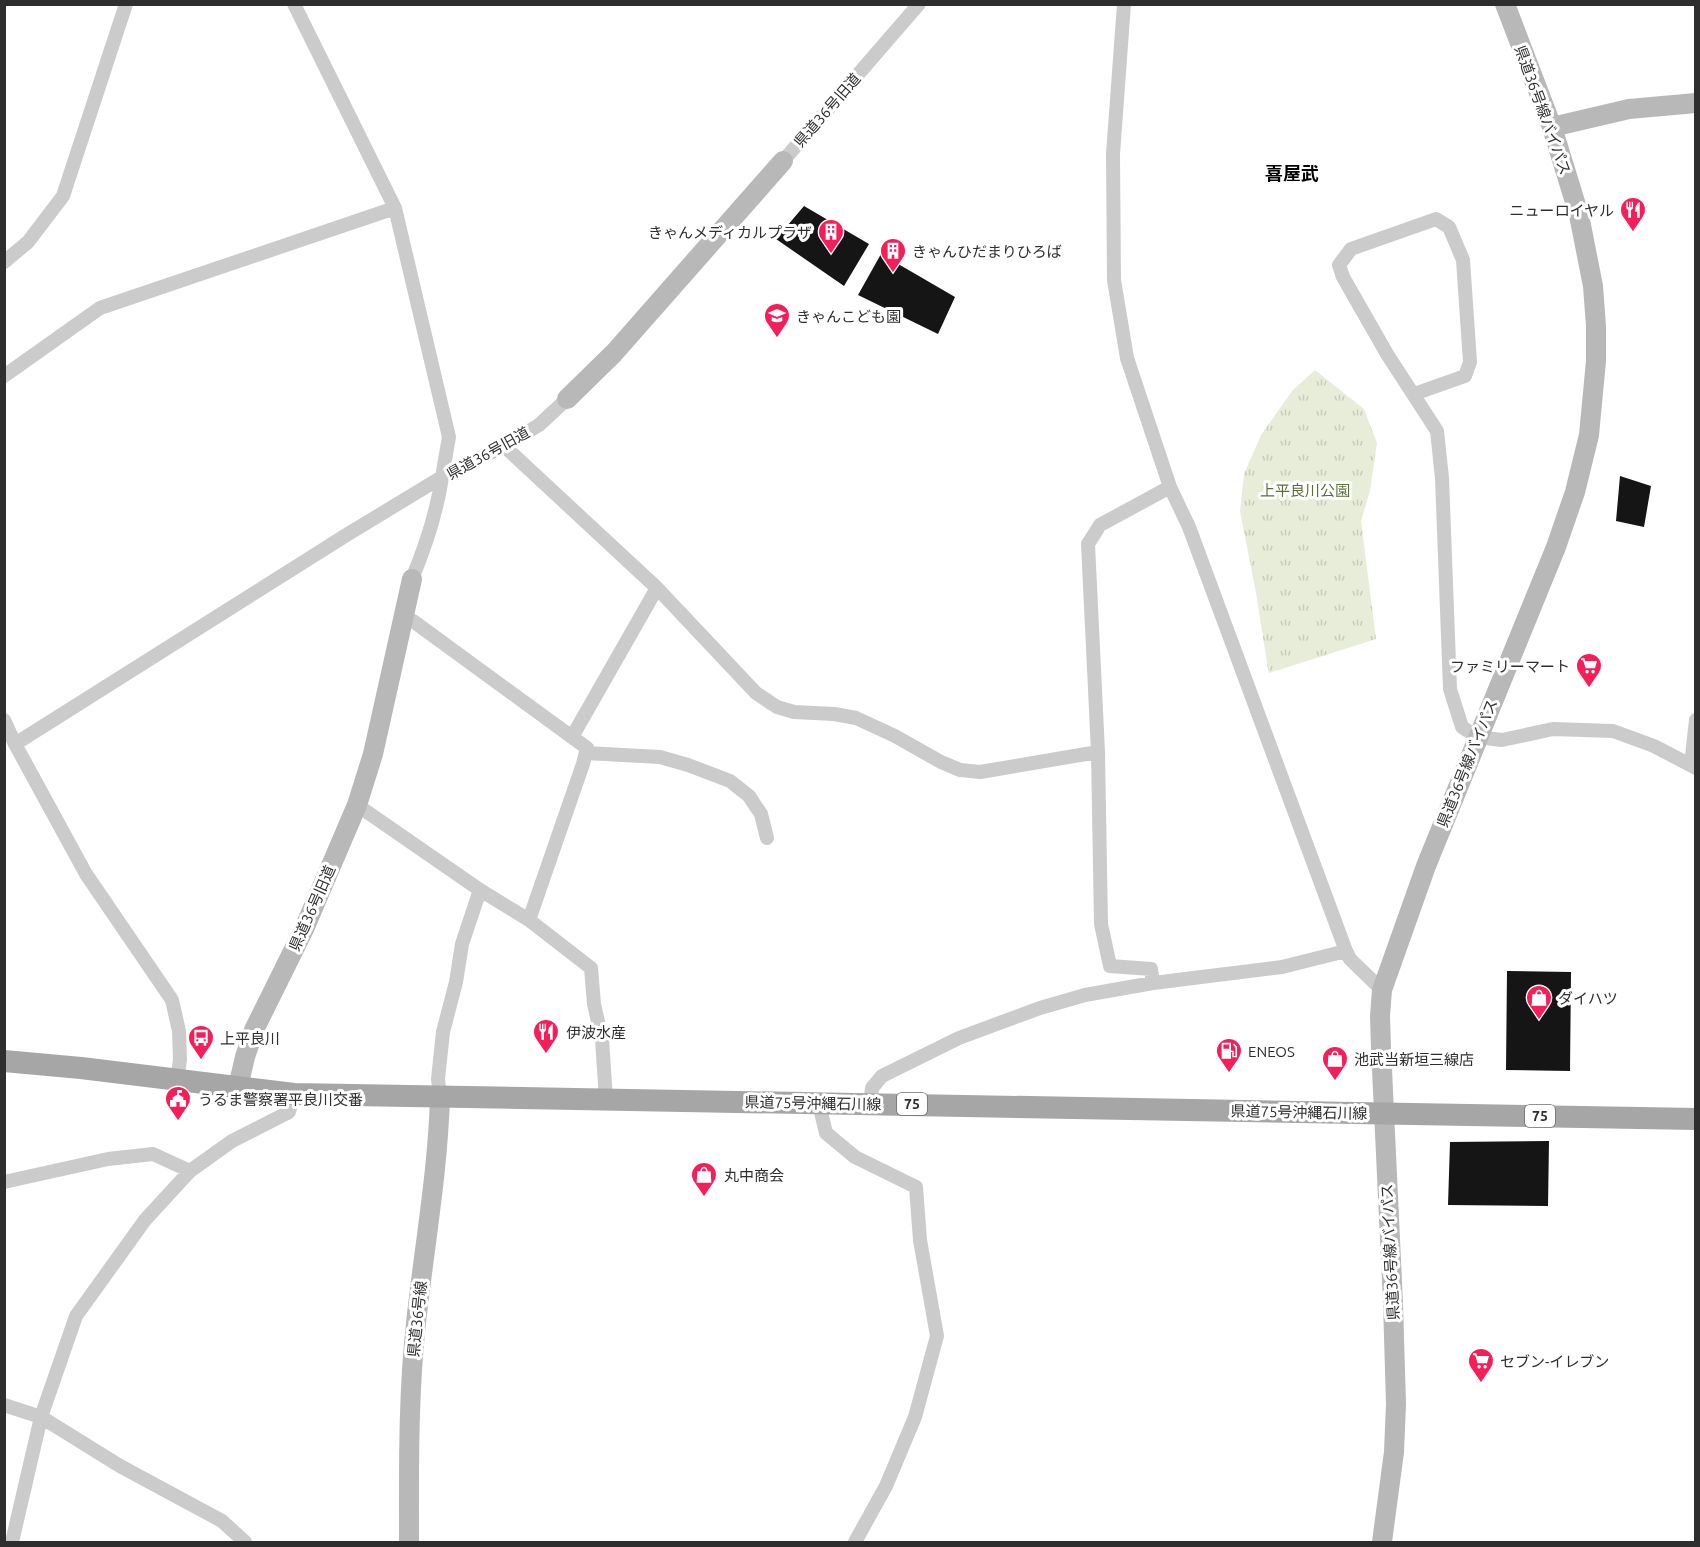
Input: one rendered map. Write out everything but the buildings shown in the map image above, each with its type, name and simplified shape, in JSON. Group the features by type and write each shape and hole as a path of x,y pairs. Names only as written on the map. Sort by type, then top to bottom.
{"main road":[{"name":"県道36号線バイパス","path":"1382,1542 1392,1464 1396,1404 1380,1017 1382,990 1426,866 1477,737 1535,601 1575,492 1589,435 1596,361 1593,286 1579,214 1552,127 1505,4"},
{"path":"1552,127 1629,109 1695,103"},
{"name":"県道36号旧道","path":"567,399 614,353 783,160"},
{"name":"県道36号旧道","path":"238,1087 254,1030 304,929 357,805 376,744 412,579"},
{"name":"県道75号沖縄石川線","path":"4,1061 294,1094 1695,1119"},
{"name":"県道36号線","path":"409,1542 408,1423 416,1325 439,1133 440,1096"}],"street":[{"path":"4,262 28,242 63,196 126,4"},
{"path":"15,744 442,477 449,437 395,208 294,4"},
{"name":"県道36号旧道","path":"783,160 919,4"},
{"path":"1125,4 1113,154 1114,280 1127,358 1170,487 1189,527 1346,951 1350,959 1382,990"},
{"path":"4,376 100,308 395,208"},
{"path":"1414,394 1465,376 1470,362 1463,260 1449,227 1436,219 1351,249 1339,265 1343,277 1388,354 1437,431 1442,478 1450,689 1462,727 1477,737 1502,740 1553,729 1613,731 1654,746 1693,766 1695,720"},
{"name":"県道36号旧道","path":"412,579 428,541 438,506 442,477 504,446 539,425 567,399"},
{"path":"504,446 657,588 756,693 777,707 794,712 834,714 856,718 960,770 980,771 1098,752"},
{"path":"1153,983 1151,969 1110,966 1101,924 1098,752 1088,544 1100,525 1170,487"},
{"path":"572,737 657,588"},
{"path":"402,619 413,621 586,748 529,920"},
{"path":"4,720 86,874 172,1000 179,1031 180,1060 177,1080"},
{"path":"586,753 660,757 730,781 749,796 761,814 767,838"},
{"path":"357,805 480,890 529,920 591,968 594,1004 602,1039 606,1100"},
{"path":"440,1096 438,1079 443,1032 456,981 462,944 480,890"},
{"path":"870,1104 872,1088 882,1076 959,1038 1040,1008 1085,995 1153,983 1282,967 1346,951"},
{"path":"12,1542 41,1417 76,1316 145,1221 190,1171 232,1142 289,1112 294,1094"},
{"path":"819,1104 826,1133 855,1157 916,1187 920,1240 937,1336 915,1417 885,1486 855,1542"},
{"path":"4,1182 108,1159 153,1154 190,1171"},
{"path":"4,1405 41,1417 120,1466 222,1521 245,1542"}],"green space":[{"name":"上平良川公園","path":"1315,370 1364,409 1377,443 1370,491 1361,521 1376,639 1269,673 1269,675 1240,511 1244,474 1261,435 1292,391"}],"place":[{"name":"ニューロイヤル","path":"1633,233"},
{"name":"きゃんメディカルプラザ","path":"831,255"},
{"name":"きゃんひだまりひろば","path":"893,274"},
{"name":"きゃんこども園","path":"777,339"},
{"name":"ファミリーマート","path":"1589,689"},
{"name":"ダイハツ","path":"1539,1021"},
{"name":"伊波水産","path":"546,1055"},
{"name":"上平良川","path":"201,1061"},
{"name":"ENEOS","path":"1229,1074"},
{"name":"池武当新垣三線店","path":"1335,1082"},
{"name":"うるま警察署平良川交番","path":"178,1122"},
{"name":"丸中商会","path":"704,1198"},
{"name":"セブン-イレブン","path":"1481,1384"}],"district":[{"name":"喜屋武","path":"1292,173"}]}
